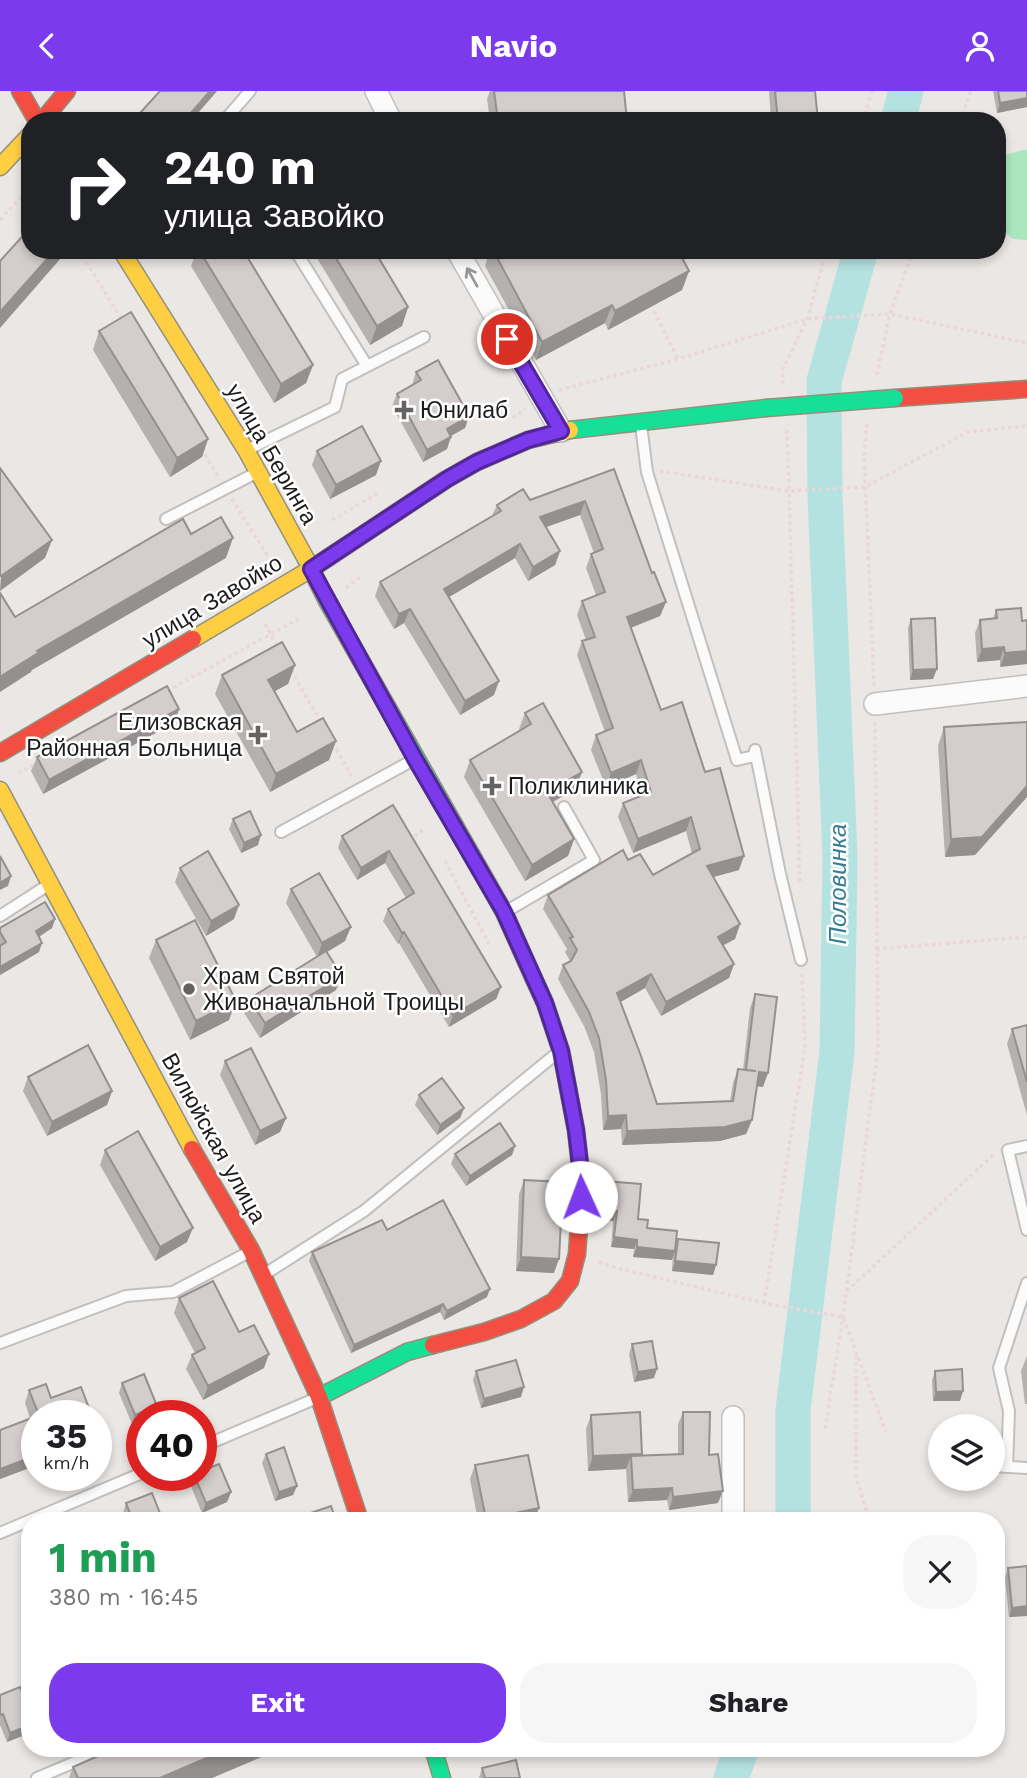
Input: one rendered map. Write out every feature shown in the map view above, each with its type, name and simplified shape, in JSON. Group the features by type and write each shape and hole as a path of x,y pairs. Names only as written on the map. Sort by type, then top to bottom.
{"street":[{"path":"20,91 34,112"},
{"path":"48,112 67,91"},
{"path":"376,91 386,112"},
{"path":"0,167 21,145"},
{"name":"улица Беринга","path":"127,259 259,472 415,759 504,912 545,1003 561,1051 576,1130 582,1182 577,1254 570,1281 554,1301 539,1311 484,1332 407,1352 320,1397"},
{"path":"462,259 561,431"},
{"name":"улица Завойко","path":"0,753 311,569 447,479 477,462 528,440 561,431 766,408 1027,389"},
{"path":"875,704 1027,686"},
{"name":"Вилюйская улица","path":"0,790 190,1145 251,1250 320,1397 357,1512"},
{"path":"733,1417 733,1512"},
{"path":"436,1757 442,1778"}],"lane":[{"path":"232,112 250,91"},
{"path":"301,259 367,366"},
{"path":"246,450 335,407 342,379 424,337"},
{"path":"640,423 648,472 737,760 754,756 755,750 780,874 801,960"},
{"path":"166,519 259,472"},
{"path":"281,832 415,759"},
{"path":"504,912 594,860 564,807"},
{"path":"0,916 50,883"},
{"path":"263,1275 364,1210 561,1051"},
{"path":"1027,1146 1008,1150 1027,1230"},
{"path":"0,1343 125,1296 173,1292 251,1250"},
{"path":"1027,1283 999,1368 1009,1411 1007,1467 1027,1468"},
{"path":"217,1440 320,1397"},
{"path":"50,1512 126,1480"},
{"path":"0,1533 21,1524"},
{"path":"37,1778 87,1757"}],"path":[{"path":"866,112 872,91"},
{"path":"963,112 971,91"},
{"path":"0,220 21,197"},
{"path":"85,259 128,330"},
{"path":"782,371 807,319 824,259"},
{"path":"877,378 890,313 910,259"},
{"path":"654,311 678,359"},
{"path":"559,390 678,359 807,319 890,313 1027,343"},
{"path":"825,1429 843,1317 878,1049 875,704 864,453 869,417"},
{"path":"658,470 789,491 865,487 968,432 1027,426"},
{"path":"788,437 800,895"},
{"path":"198,443 269,558"},
{"path":"344,589 363,575"},
{"path":"253,604 284,658"},
{"path":"162,694 302,617"},
{"path":"291,670 325,730"},
{"path":"332,742 359,789"},
{"path":"18,773 41,761"},
{"path":"414,835 426,828"},
{"path":"445,861 495,953"},
{"path":"876,949 1027,937"},
{"path":"764,1303 805,1048 801,960"},
{"path":"846,1292 993,1155 1008,1150"},
{"path":"577,1254 613,1267 764,1303 843,1317"},
{"path":"843,1317 886,1432"},
{"path":"856,1353 856,1477 867,1512"}],"green space":[{"path":"1027,150 1027,240 1013,239 1006,233 1006,155"}],"building":[{"path":"160,91 210,91 192,112 141,112"},
{"path":"494,91 624,91 626,112 497,112"},
{"path":"775,91 815,91 817,112 777,112"},
{"path":"998,91 1027,91 1027,98 1000,103"},
{"path":"21,238 21,259 47,259 0,312 0,261"},
{"path":"205,259 248,259 313,365 281,384"},
{"path":"336,259 379,259 408,307 377,326"},
{"path":"498,259 683,259 689,271 615,311 612,305 542,342"},
{"path":"131,312 208,439 177,458 99,331"},
{"path":"438,360 469,416 447,429 451,437 427,450 397,394 421,380 416,372"},
{"path":"362,426 381,461 336,485 317,451"},
{"path":"0,468 52,540 1,576 0,575"},
{"path":"614,469 652,573 654,572 666,602 627,617 661,710 682,702 705,772 720,768 744,856 707,866 740,924 718,937 734,964 666,1002 651,974 617,993 657,1104 733,1101 738,1069 746,1070 755,994 777,997 768,1073 759,1072 752,1120 725,1127 627,1131 626,1115 608,1116 606,1080 599,1038 589,1012 563,965 571,961 577,950 570,938 573,937 548,895 623,850 628,860 640,854 653,875 700,849 691,817 638,839 623,803 651,792 641,760 611,773 596,735 613,728 582,641 595,637 582,601 605,592 591,554 603,549 585,501 540,517 560,551 533,567 520,544 444,589 499,681 465,701 410,609 399,614 380,582 501,511 497,505 523,489 530,500"},
{"path":"221,517 233,538 37,651 38,653 0,677 0,593 15,617 183,519 191,534"},
{"path":"1021,608 1022,621 1027,620 1027,651 1005,653 1004,647 982,649 980,620 997,618 996,610"},
{"path":"935,618 937,669 913,670 911,619"},
{"path":"282,642 295,665 268,680 297,732 323,718 336,741 276,774 222,675"},
{"path":"167,686 179,709 49,780 37,757"},
{"path":"543,703 582,772 547,792 574,839 532,865 470,760 531,724 525,713"},
{"path":"1027,722 1027,786 982,837 951,839 944,727"},
{"path":"393,805 501,987 453,1015 388,909 414,893 389,851 361,868 342,836"},
{"path":"250,811 261,835 244,843 233,819"},
{"path":"208,851 239,905 211,921 180,868"},
{"path":"0,856 11,876 0,883"},
{"path":"319,873 351,927 322,943 291,889"},
{"path":"45,902 55,919 36,931 42,943 0,967 0,946 6,942 0,928"},
{"path":"195,920 236,1001 196,1021 156,940"},
{"path":"326,951 342,976 265,1023 249,999"},
{"path":"1027,1025 1027,1082 1012,1029"},
{"path":"88,1045 112,1091 52,1122 28,1077"},
{"path":"251,1048 286,1118 260,1131 225,1061"},
{"path":"442,1078 464,1108 440,1125 419,1095"},
{"path":"500,1123 515,1146 470,1176 455,1154"},
{"path":"138,1131 193,1228 160,1247 105,1150"},
{"path":"524,1180 563,1182 559,1259 521,1257"},
{"path":"604,1181 641,1184 638,1219 648,1220 647,1228 677,1231 675,1251 637,1247 637,1240 614,1237 617,1211 601,1210"},
{"path":"443,1200 490,1289 447,1311 443,1304 354,1345 312,1252 382,1220 387,1230"},
{"path":"678,1239 719,1243 716,1265 675,1261"},
{"path":"213,1281 239,1332 254,1325 269,1354 208,1386 192,1355 205,1348 179,1298"},
{"path":"652,1341 657,1369 638,1372 632,1344"},
{"path":"516,1360 524,1387 484,1399 476,1371"},
{"path":"962,1369 963,1391 936,1392 935,1371"},
{"path":"144,1374 155,1400 129,1400 122,1383"},
{"path":"46,1384 51,1398 81,1387 86,1400 33,1400 29,1390"},
{"path":"640,1412 642,1454 593,1456 591,1415"},
{"path":"683,1412 710,1412 709,1455 718,1454 723,1491 673,1497 672,1488 633,1490 631,1456 683,1454"},
{"path":"21,1422 21,1461 0,1469 0,1430"},
{"path":"284,1447 297,1486 279,1492 266,1454"},
{"path":"528,1455 539,1508 520,1512 485,1512 475,1465"},
{"path":"219,1464 231,1492 206,1503 201,1491 217,1491"},
{"path":"152,1493 159,1512 130,1512 126,1503"},
{"path":"331,1506 333,1512 313,1512"},
{"path":"1027,1566 1027,1606 1012,1608 1008,1568"},
{"path":"20,1687 21,1729 10,1733 3,1714 0,1715 0,1695"},
{"path":"96,1757 209,1757 160,1778 78,1778 73,1767"},
{"path":"516,1760 520,1778 485,1778 482,1768"}],"waterway":[{"name":"Половинка","path":"900,112 906,91"},
{"name":"Половинка","path":"793,1512 793,1410 837,1052 840,858 825,497 824,381 858,259"},
{"name":"Половинка","path":"731,1778 739,1757"}],"traffic: fast":[{"path":"766,408 895,398"},
{"path":"570,430 766,408"},
{"path":"306,559 327,601 504,912 534,979"},
{"path":"319,1397 407,1352 433,1345"},
{"path":"436,1757 442,1778"}],"traffic: slow":[{"path":"0,167 21,145"},
{"path":"127,259 246,450 306,559"},
{"path":"193,639 311,569 477,462 528,440 570,430"},
{"path":"0,790 192,1149"}],"traffic: jam":[{"path":"20,91 32,112"},
{"path":"50,112 67,91"},
{"path":"895,398 1027,389"},
{"path":"0,753 193,639"},
{"path":"433,1345 521,1319 554,1301 570,1281 577,1254 582,1182 576,1130 561,1051 534,979"},
{"path":"192,1149 251,1250 319,1397 357,1512"}],"place":[{"name":"Юнилаб","path":"404,410"},
{"name":"Елизовская Районная Больница","path":"258,735"},
{"name":"Поликлиника","path":"492,786"},
{"name":"Храм Святой Живоначальной Троицы","path":"189,989"}],"route":[{"path":"507,339 561,431 528,440 477,462 311,569 415,759 504,912 545,1003 561,1051 576,1130 582,1182 581,1197"}]}
